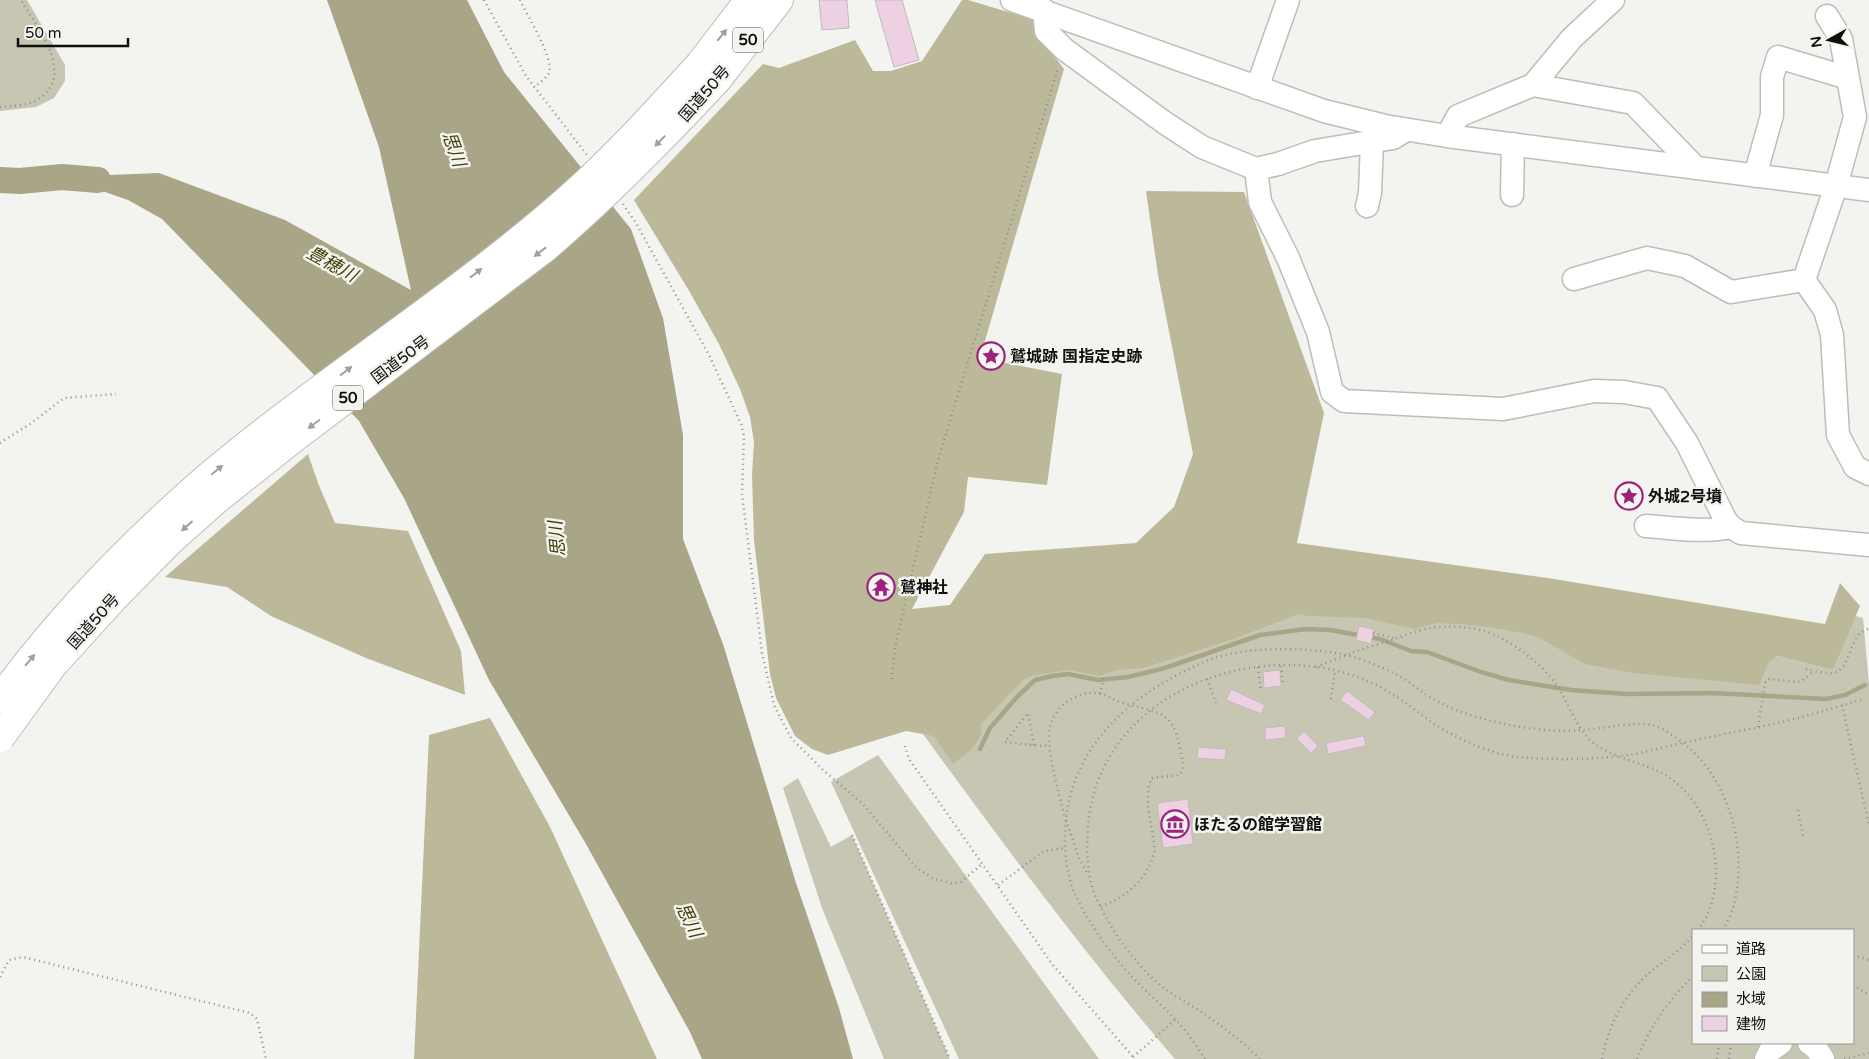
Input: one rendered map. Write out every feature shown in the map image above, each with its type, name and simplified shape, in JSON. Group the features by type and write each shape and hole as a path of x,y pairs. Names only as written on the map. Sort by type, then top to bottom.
{"highway":[{"name":"国道50号","path":"0,738 53,664 171,540 216,500 294,438 552,242 643,158 708,72 749,0"},
{"name":"国道50号","path":"0,699 15,677 68,614 125,552 157,522 261,435 440,301 567,200 627,142 708,72 779,0"}],"street":[{"path":"1012,0 1324,111 1406,130 1869,190"},
{"path":"1257,88 1288,0"},
{"path":"1447,136 1458,116 1533,85 1572,38 1613,0"},
{"path":"1044,10 1046,31 1064,49 1165,123 1202,147 1256,169 1278,164 1315,151 1393,138 1406,130"},
{"path":"1804,280 1836,186 1855,117 1840,39 1828,16"},
{"path":"1754,176 1772,115 1772,77 1778,57 1848,78"},
{"path":"1533,85 1633,103 1696,168"},
{"path":"1367,206 1370,193 1372,142"},
{"path":"1512,195 1513,144"},
{"path":"1256,169 1260,202 1288,258 1318,332 1332,392 1344,401 1503,409 1594,391 1624,392 1657,398 1688,443 1731,528 1741,533 1869,544"},
{"path":"1574,279 1648,258 1685,266 1731,292 1804,280"},
{"path":"1804,280 1825,310 1832,335 1838,434 1855,467 1869,474"},
{"path":"1646,526 1720,530 1731,528"},
{"path":"1766,1059 1770,1051 1780,1044"},
{"path":"1810,1044 1816,1048 1823,1059"}],"path":[{"path":"0,107 21,105 34,101 43,95 51,85 55,72 54,61 46,41 21,0"},
{"path":"484,0 526,76 591,161"},
{"path":"520,0 551,65 548,76 534,87"},
{"path":"892,679 898,630 938,460 1064,49"},
{"path":"620,200 636,222 705,347 741,424 744,436 742,494 762,653 774,705 791,738 823,770 862,803 916,868 934,879 951,883 961,882 982,864"},
{"path":"0,443 30,424 64,398 116,394"},
{"path":"1316,667 1344,655 1395,638 1437,627 1486,631 1518,648 1536,661 1556,684 1582,730 1599,748 1665,775 1679,785 1702,814 1708,829 1716,864 1715,887 1706,915 1699,929"},
{"path":"1806,669 1831,673 1843,668 1857,637 1862,631 1868,629"},
{"path":"1373,634 1395,638"},
{"path":"1206,1059 1188,1033 1138,984 1091,924 1080,906 1072,887 1068,870 1065,848 1065,818 1070,793 1083,761 1105,730 1131,705 1156,686 1219,656 1258,650 1292,649 1333,652 1374,665 1400,677 1433,699 1466,714 1524,727 1582,730 1630,724 1656,726 1682,743 1709,769 1727,804 1737,839 1739,873 1732,910 1723,929"},
{"path":"1281,666 1283,686"},
{"path":"1258,667 1261,690"},
{"path":"1260,1059 1218,1023 1164,988 1126,951 1093,892 1087,850 1090,811 1097,781 1107,760 1121,740 1135,723 1150,710 1187,688 1228,672 1258,667 1316,667 1335,670 1393,694 1437,726 1483,748 1515,757 1565,758 1620,756 1758,727 1865,698"},
{"path":"1331,699 1335,670"},
{"path":"1758,727 1765,683 1768,679 1800,682 1814,671"},
{"path":"1100,694 1102,674"},
{"path":"1207,679 1216,704"},
{"path":"1090,878 1079,858 1065,818 1051,760 1049,734 1051,724 1062,706 1081,695 1100,694 1118,702 1160,713 1169,720 1178,737 1184,768 1180,774 1152,778 1148,784 1155,850 1153,859 1135,887 1124,896 1100,907"},
{"path":"1842,705 1869,824"},
{"path":"1034,745 1028,713 1005,742 1034,745 1050,745"},
{"path":"904,746 909,758 1052,964 1134,1058 1175,1020"},
{"path":"1798,810 1803,836"},
{"path":"852,835 950,1059"},
{"path":"998,885 1044,851 1065,848"},
{"path":"1602,1059 1605,1045 1622,1004 1648,974 1679,952 1692,937"},
{"path":"1854,955 1869,960"},
{"path":"0,977 9,960 23,957 250,1013 257,1019 266,1059"},
{"path":"1637,1059 1649,1031 1677,992 1692,977"},
{"path":"1854,986 1869,995"},
{"path":"1717,1059 1719,1044"},
{"path":"1729,1059 1731,1044"},
{"path":"1844,1059 1869,1053"}],"green space":[{"path":"0,0 27,0 65,65 65,81 54,98 36,107 0,111"},
{"path":"1316,597 1777,656 1833,670 1855,616 1863,618 1869,684 1869,1059 1175,1059 1077,940 923,734 996,685 1060,657"},
{"path":"878,755 1099,1059 959,1059 831,782"},
{"path":"798,778 831,847 852,835 950,1059 884,1059 822,908 783,788"}],"shaded area":[{"path":"962,0 968,0 1035,20 1051,52 1064,69 980,358 1062,374 1047,485 968,477 964,512 912,609 950,605 985,554 1136,543 1174,507 1193,454 1158,275 1146,191 1244,192 1324,413 1297,543 1548,578 1825,624 1840,583 1860,606 1833,670 1777,656 1769,662 1759,685 1634,673 1585,664 1536,636 1501,629 1438,623 1415,629 1365,618 1298,614 1234,639 1143,668 1116,670 1099,676 1069,670 1031,676 1023,680 980,725 982,733 973,748 953,764 934,736 906,731 828,755 812,749 795,736 776,698 770,674 754,540 752,474 754,442 750,417 740,389 719,344 634,200 763,64 779,68 855,40 873,71 891,71 922,61"},
{"path":"308,454 335,523 408,531 461,651 465,695 366,658 271,616 227,587 165,577"},
{"path":"490,718 550,827 657,1059 414,1059 429,735"}],"water":[{"name":"思川","path":"327,0 467,0 504,72 631,229 663,318 683,435 683,539 723,644 796,883 839,1008 853,1059 702,1059 690,1032 586,844 489,680 404,498 359,421 162,219 128,200 62,177 159,173 285,220 411,290 379,147"}],"building":[{"path":"819,0 847,0 849,28 822,30"},
{"path":"875,0 902,0 919,60 894,67"},
{"path":"1359,626 1374,629 1371,644 1356,640"},
{"path":"1280,670 1281,686 1264,688 1263,672"},
{"path":"1231,689 1265,705 1261,714 1226,700"},
{"path":"1347,691 1375,712 1369,720 1340,700"},
{"path":"1285,726 1286,738 1265,740 1265,728"},
{"path":"1304,731 1318,746 1311,753 1297,739"},
{"path":"1364,736 1366,746 1328,754 1326,743"},
{"path":"1198,747 1226,749 1225,760 1197,758"},
{"name":"ほたるの館学習館","path":"1188,799 1193,844 1163,848 1157,803"}],"waterway":[{"name":"豊穂川","path":"0,180 20,181 62,177 98,180"},
{"path":"980,749 990,728 1017,697 1035,680 1068,674 1098,680 1128,677 1165,668 1260,635 1306,629 1330,630 1380,639 1411,651 1427,652 1509,680 1571,690 1628,694 1713,693 1826,699 1845,695 1865,685"}],"place":[{"name":"鷲城跡 国指定史跡","path":"991,356"},
{"name":"外城2号墳","path":"1629,496"},
{"name":"鷲神社","path":"881,587"},
{"name":"ほたるの館学習館","path":"1175,824"}]}
